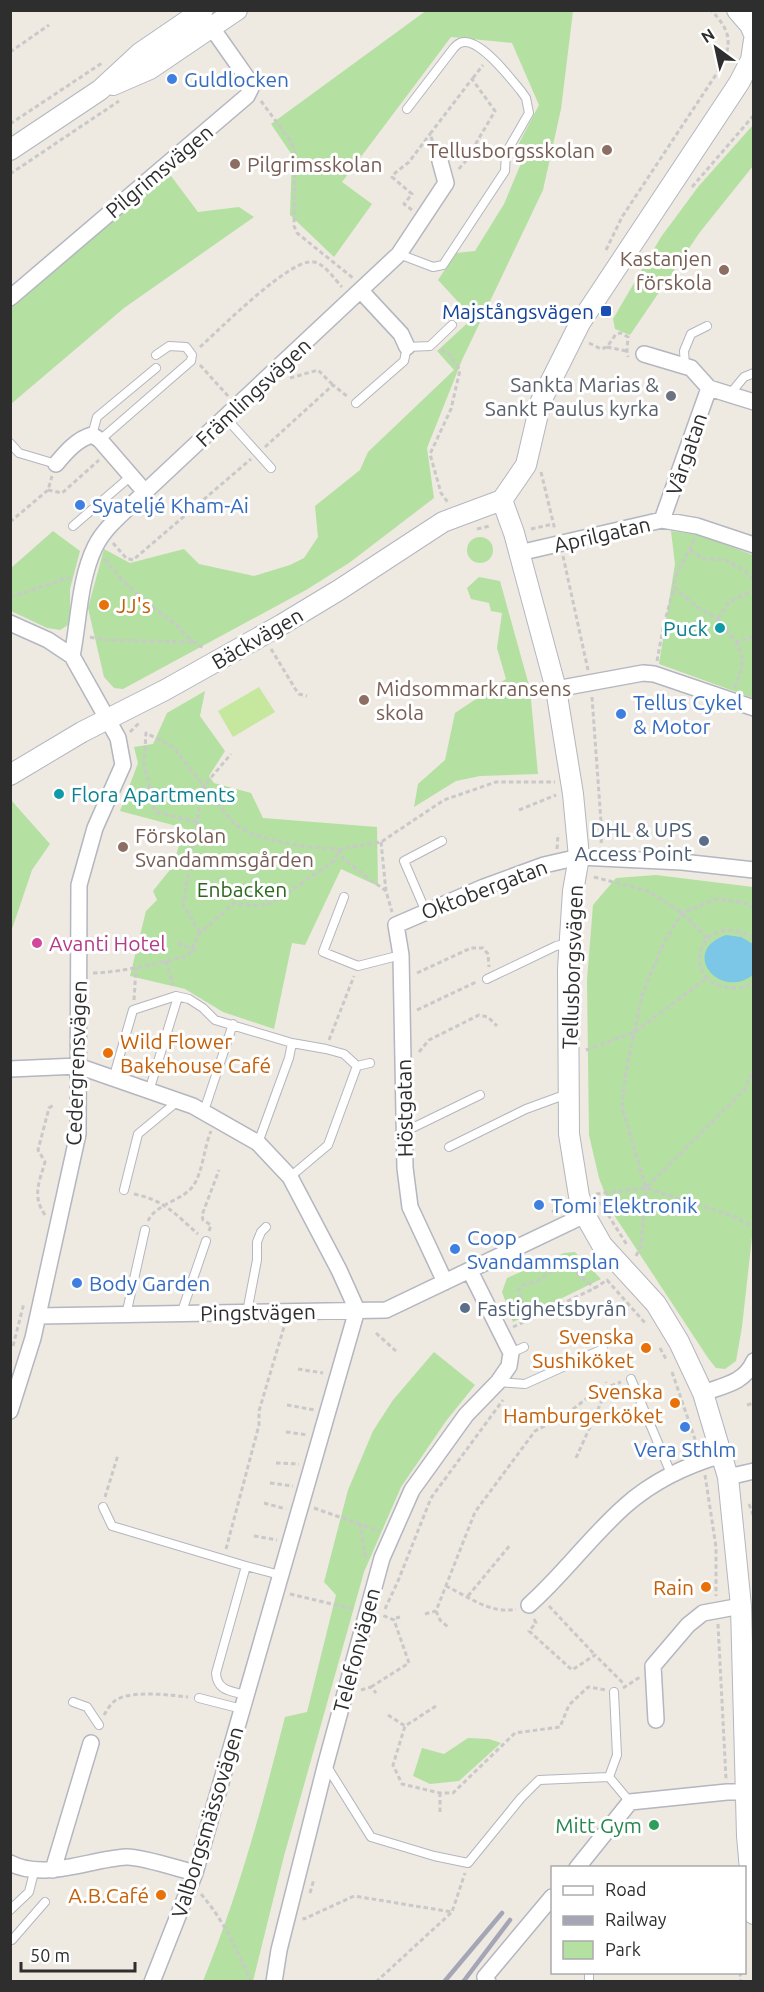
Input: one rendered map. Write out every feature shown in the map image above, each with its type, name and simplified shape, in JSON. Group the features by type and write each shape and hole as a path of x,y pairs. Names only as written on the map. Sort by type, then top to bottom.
{"street":[{"path":"10,150 100,90 140,53 197,16 237,10"},
{"path":"737,10 750,25 753,34"},
{"path":"197,16 250,82 251,88"},
{"path":"502,500 526,465 541,401 580,323 739,83 751,60 753,40"},
{"name":"Pilgrimsvägen","path":"10,297 247,96 251,88"},
{"name":"Främlingsvägen","path":"72,656 87,571 95,547 104,533 399,254 446,183 440,161"},
{"path":"357,295 401,334 407,347"},
{"path":"640,357 691,368 709,388 753,402"},
{"name":"Vårgatan","path":"662,520 709,388"},
{"path":"56,464 83,438 101,442 145,492"},
{"name":"Tellusborgsvägen","path":"502,500 556,689 573,794 579,857 573,891 569,942 568,1094 569,1134 576,1181 585,1215 602,1245 656,1305 679,1342 704,1393 728,1477 748,1652 736,1792 750,1835 753,1914"},
{"name":"Bäckvägen","path":"10,774 281,625 443,522 502,500"},
{"name":"Aprilgatan","path":"519,553 662,520 697,526 753,545"},
{"path":"10,623 48,640 72,656"},
{"name":"Cedergrensvägen","path":"12,1402 33,1338 78,1134 79,885 95,828 123,765 118,738 109,718 72,656"},
{"path":"556,689 643,673 654,674 753,708"},
{"name":"Oktobergatan","path":"396,925 544,865 579,857 682,862 753,870"},
{"name":"Höstgatan","path":"396,925 401,955 405,1168 410,1207 445,1282"},
{"path":"10,1069 78,1066 178,1101 210,1115 258,1143 290,1177 339,1270 357,1310"},
{"name":"Pingstvägen","path":"38,1316 386,1310 585,1215"},
{"name":"Telefonvägen","path":"274,1982 279,1950 326,1763 382,1558 412,1490 466,1415 498,1382 518,1350 470,1271"},
{"name":"Valborgsmässovägen","path":"152,1982 196,1881 244,1702 357,1310"},
{"path":"704,1393 740,1379 747,1373 753,1361"},
{"path":"529,1605 625,1506 654,1484 702,1461 722,1455"},
{"path":"728,1477 753,1471"},
{"path":"656,1720 653,1666 688,1625 703,1613 741,1606"},
{"path":"53,1870 91,1743"},
{"path":"579,1866 630,1802 736,1792"},
{"path":"10,1863 19,1868 53,1870 128,1857 196,1881"},
{"path":"489,1982 485,1977 551,1898"}],"lane":[{"path":"399,254 433,267 442,265 505,171 506,153 529,113 526,98 521,91 484,50 467,42 460,43 453,49 408,109"},
{"path":"356,403 404,361 407,347 430,346 452,325"},
{"path":"685,366 684,351 692,334 707,326"},
{"path":"101,442 191,361 192,355 186,347 169,346 156,355"},
{"path":"101,442 97,417 156,368"},
{"path":"730,394 744,377 753,373"},
{"path":"231,412 258,453 271,468"},
{"path":"10,443 19,453 56,464"},
{"path":"74,526 131,476"},
{"path":"426,912 404,861 442,841"},
{"path":"344,897 323,952 358,966 401,955"},
{"path":"488,980 556,946 569,942"},
{"path":"149,1091 177,1000 176,996"},
{"path":"113,1079 133,1010 176,996 189,999 215,1020 292,1043 344,1054 357,1066"},
{"path":"210,1115 233,1024"},
{"path":"258,1143 289,1058 292,1043"},
{"path":"357,1066 370,1063"},
{"path":"290,1177 328,1145 357,1066"},
{"path":"449,1147 526,1109 568,1094"},
{"path":"404,1132 480,1095"},
{"path":"124,1190 138,1134 178,1101"},
{"path":"247,1312 257,1260 258,1242 261,1232 266,1227"},
{"path":"126,1315 145,1230"},
{"path":"181,1314 206,1242"},
{"path":"498,1382 525,1384 603,1348"},
{"path":"631,1378 672,1476"},
{"path":"103,1507 112,1526 280,1575"},
{"path":"244,1702 216,1682 216,1673 246,1566"},
{"path":"609,1777 616,1755 615,1692"},
{"path":"199,1698 244,1702"},
{"path":"73,1701 87,1707 99,1725"},
{"path":"326,1763 371,1837 434,1856 468,1863 521,1798 539,1780 609,1777"},
{"path":"609,1777 630,1802"},
{"path":"10,1910 29,1893 35,1868"},
{"path":"10,1939 12,1940 45,1902"}],"path":[{"path":"603,257 622,217 728,54 727,31 711,10"},
{"path":"10,52 49,25"},
{"path":"10,124 107,60"},
{"path":"423,219 404,204 412,194 392,177 395,172 410,162 483,64"},
{"path":"465,162 495,111 472,79"},
{"path":"251,88 292,143 295,151 294,226 297,233 339,266"},
{"path":"430,134 440,161"},
{"path":"192,355 278,277 309,262 321,265 357,295"},
{"path":"607,347 616,334 621,333 628,337 628,358 640,357"},
{"path":"582,340 601,349 607,347 627,351"},
{"path":"447,352 460,370 458,388 451,410 430,454 441,493 452,508"},
{"path":"270,375 276,382 318,370 333,386 356,403"},
{"path":"206,372 231,412"},
{"path":"104,533 126,558 134,560 333,386"},
{"path":"48,490 62,493 101,442"},
{"path":"10,522 48,490 56,464"},
{"path":"541,466 552,524 560,543 591,683 602,836"},
{"path":"654,674 675,579 690,550 697,526"},
{"path":"95,547 122,580 145,601 176,625 193,642 211,651"},
{"path":"690,550 704,559 725,560 744,570 753,579"},
{"path":"10,597 87,571"},
{"path":"674,587 697,607 718,619 742,653 743,662 731,701"},
{"path":"718,619 729,602 753,590"},
{"path":"76,634 104,640 193,642"},
{"path":"736,642 753,637"},
{"path":"269,645 296,690 299,694 307,696"},
{"path":"197,822 155,812 144,764 146,733 173,747 234,824 250,833 275,841 339,849 381,842 444,800 496,782 555,782"},
{"path":"200,933 183,904 203,787 231,754"},
{"path":"519,810 558,794"},
{"path":"190,797 201,800"},
{"path":"381,842 386,891 396,925"},
{"path":"79,974 110,973 188,956 200,933 234,903 259,906 274,902 334,861 339,849"},
{"path":"339,849 343,859 386,891"},
{"path":"594,877 648,891 682,913 707,938"},
{"path":"753,908 746,903 716,899 682,913 663,944 642,995 625,1077 622,1107 646,1188 641,1246 635,1258 596,1194 646,1188 711,1208 753,1228"},
{"path":"753,938 743,932 720,931 707,938 703,944 700,962 701,969 707,978 721,987 734,988 753,984"},
{"path":"178,943 198,952"},
{"path":"402,980 471,948 483,948 488,954 488,980 477,982 414,1011"},
{"path":"166,961 176,996"},
{"path":"326,1049 358,966"},
{"path":"133,1010 136,968"},
{"path":"582,1052 633,1033 707,978"},
{"path":"403,1054 416,1054 429,1040 479,1015 488,1017 497,1026"},
{"path":"646,1188 745,1089 753,1067"},
{"path":"45,1216 37,1204 37,1190 45,1162 38,1150 49,1108 55,1104"},
{"path":"145,1230 150,1216 193,1187 209,1136 210,1115"},
{"path":"124,1190 153,1198 165,1205 206,1242 211,1225 203,1220 202,1215 219,1170"},
{"path":"552,1212 560,1206 562,1199"},
{"path":"528,1263 554,1269 570,1268 595,1288"},
{"path":"527,1320 518,1290 523,1285 538,1281 554,1269"},
{"path":"513,1327 608,1280 650,1329"},
{"path":"13,1346 24,1303"},
{"path":"246,1566 249,1556 225,1549 259,1425 260,1411 286,1322"},
{"path":"376,1333 396,1351"},
{"path":"658,1343 667,1361"},
{"path":"298,1369 327,1373"},
{"path":"672,1370 702,1461 716,1547 717,1610 736,1792"},
{"path":"576,1458 608,1387 606,1382"},
{"path":"364,1680 361,1690 371,1687 409,1663 394,1620 382,1615 431,1498 515,1383"},
{"path":"448,1628 440,1620 436,1611 475,1512 535,1431 564,1416 595,1392 608,1387"},
{"path":"747,1405 753,1403"},
{"path":"287,1405 316,1410"},
{"path":"286,1432 309,1435"},
{"path":"103,1507 118,1455"},
{"path":"276,1462 301,1464"},
{"path":"270,1483 295,1486"},
{"path":"264,1503 287,1509"},
{"path":"320,1509 385,1533"},
{"path":"360,1523 366,1563"},
{"path":"254,1536 278,1540"},
{"path":"468,1596 511,1544"},
{"path":"446,1586 483,1605 507,1611 529,1605"},
{"path":"282,1591 366,1612"},
{"path":"550,1607 626,1686"},
{"path":"425,1614 436,1611"},
{"path":"536,1623 529,1631 572,1670 595,1655"},
{"path":"436,1706 405,1726 393,1765 402,1784 440,1793 453,1793 515,1733 560,1727 569,1705 588,1688 615,1692 653,1666"},
{"path":"371,1687 376,1693"},
{"path":"99,1725 114,1701 123,1698 138,1694 199,1698"},
{"path":"388,1715 405,1726"},
{"path":"440,1793 440,1812"},
{"path":"376,1982 452,1912 468,1863"},
{"path":"310,1895 315,1873"},
{"path":"196,1881 234,1941 251,1982"},
{"path":"307,1907 304,1918 354,1896 452,1912"}],"green space":[{"path":"427,10 573,11 561,109 543,190 462,360 427,448 434,498 349,563 306,590 123,689 114,688 104,677 88,608 104,549 130,563 184,549 199,564 254,576 290,565 304,558 318,537 315,506 360,470 368,452 454,370 437,351 473,318 438,280 456,253 475,251 504,204 525,154 516,149 539,105 512,43 451,37 342,182 372,204 334,257 290,215 292,155 271,124"},
{"path":"753,125 753,166 700,232 630,335 615,329 613,319 661,237 698,187"},
{"path":"168,172 198,212 239,207 254,217 124,308 11,404 11,307"},
{"path":"53,531 80,551 70,589 68,625 60,630 47,628 11,611 11,568"},
{"path":"671,531 700,535 753,555 753,698 659,664 675,564"},
{"path":"480,537 489,541 493,550 489,559 480,563 471,559 467,550 471,541"},
{"path":"479,577 500,581 530,689 538,774 480,776 456,781 414,807 418,784 445,760 455,713 506,679 497,648 502,613 491,611 489,603 471,599 467,588"},
{"path":"259,687 275,712 233,737 218,711"},
{"name":"Enbacken","path":"205,691 200,716 225,751 209,776 214,783 251,793 263,818 377,827 378,886 341,869 305,945 292,943 274,1029 223,1012 185,989 130,976 146,911 157,900 153,891 173,866 184,828 120,811 138,763 134,747 153,744 167,713"},
{"path":"11,800 50,844 32,870 11,932"},
{"path":"656,875 753,887 753,1228 736,1361 725,1369 716,1368 708,1358 612,1212 599,1178 589,1135 587,980 593,905 616,878"},
{"path":"575,1252 601,1279 513,1322 502,1292 507,1278 564,1253"},
{"path":"434,1352 475,1385 446,1421 401,1487 364,1572 284,1856 253,1981 203,1981 238,1884 285,1717 307,1712 336,1595 324,1582 348,1490 373,1431 393,1400"},
{"path":"468,1738 489,1739 501,1743 459,1781 430,1784 413,1776 422,1748 444,1754"}],"water":[{"path":"726,935 741,937 753,944 753,975 740,981 728,982 717,978 709,971 705,962 706,952 712,942"}],"railway":[{"path":"444,1982 502,1913"},
{"path":"463,1982 510,1920"}],"place":[{"name":"Guldlocken","path":"172,79"},
{"name":"Tellusborgsskolan","path":"607,150"},
{"name":"Pilgrimsskolan","path":"235,164"},
{"name":"Kastanjen förskola","path":"724,270"},
{"name":"Majstångsvägen","path":"606,311"},
{"name":"Sankta Marias & Sankt Paulus kyrka","path":"671,396"},
{"name":"Syateljé Kham-Ai","path":"80,505"},
{"name":"JJ's","path":"104,605"},
{"name":"Puck","path":"720,628"},
{"name":"Midsommarkransens skola","path":"364,700"},
{"name":"Tellus Cykel & Motor","path":"621,714"},
{"name":"Flora Apartments","path":"59,794"},
{"name":"DHL & UPS Access Point","path":"704,841"},
{"name":"Förskolan Svandammsgården","path":"123,847"},
{"name":"Avanti Hotel","path":"37,943"},
{"name":"Wild Flower Bakehouse Café","path":"108,1053"},
{"name":"Tomi Elektronik","path":"539,1205"},
{"name":"Coop Svandammsplan","path":"455,1249"},
{"name":"Body Garden","path":"77,1283"},
{"name":"Fastighetsbyrån","path":"465,1308"},
{"name":"Svenska Sushiköket","path":"646,1348"},
{"name":"Svenska Hamburgerköket","path":"675,1403"},
{"name":"Vera Sthlm","path":"685,1427"},
{"name":"Rain","path":"706,1587"},
{"name":"Mitt Gym","path":"654,1825"},
{"name":"A.B.Café","path":"161,1895"}]}
